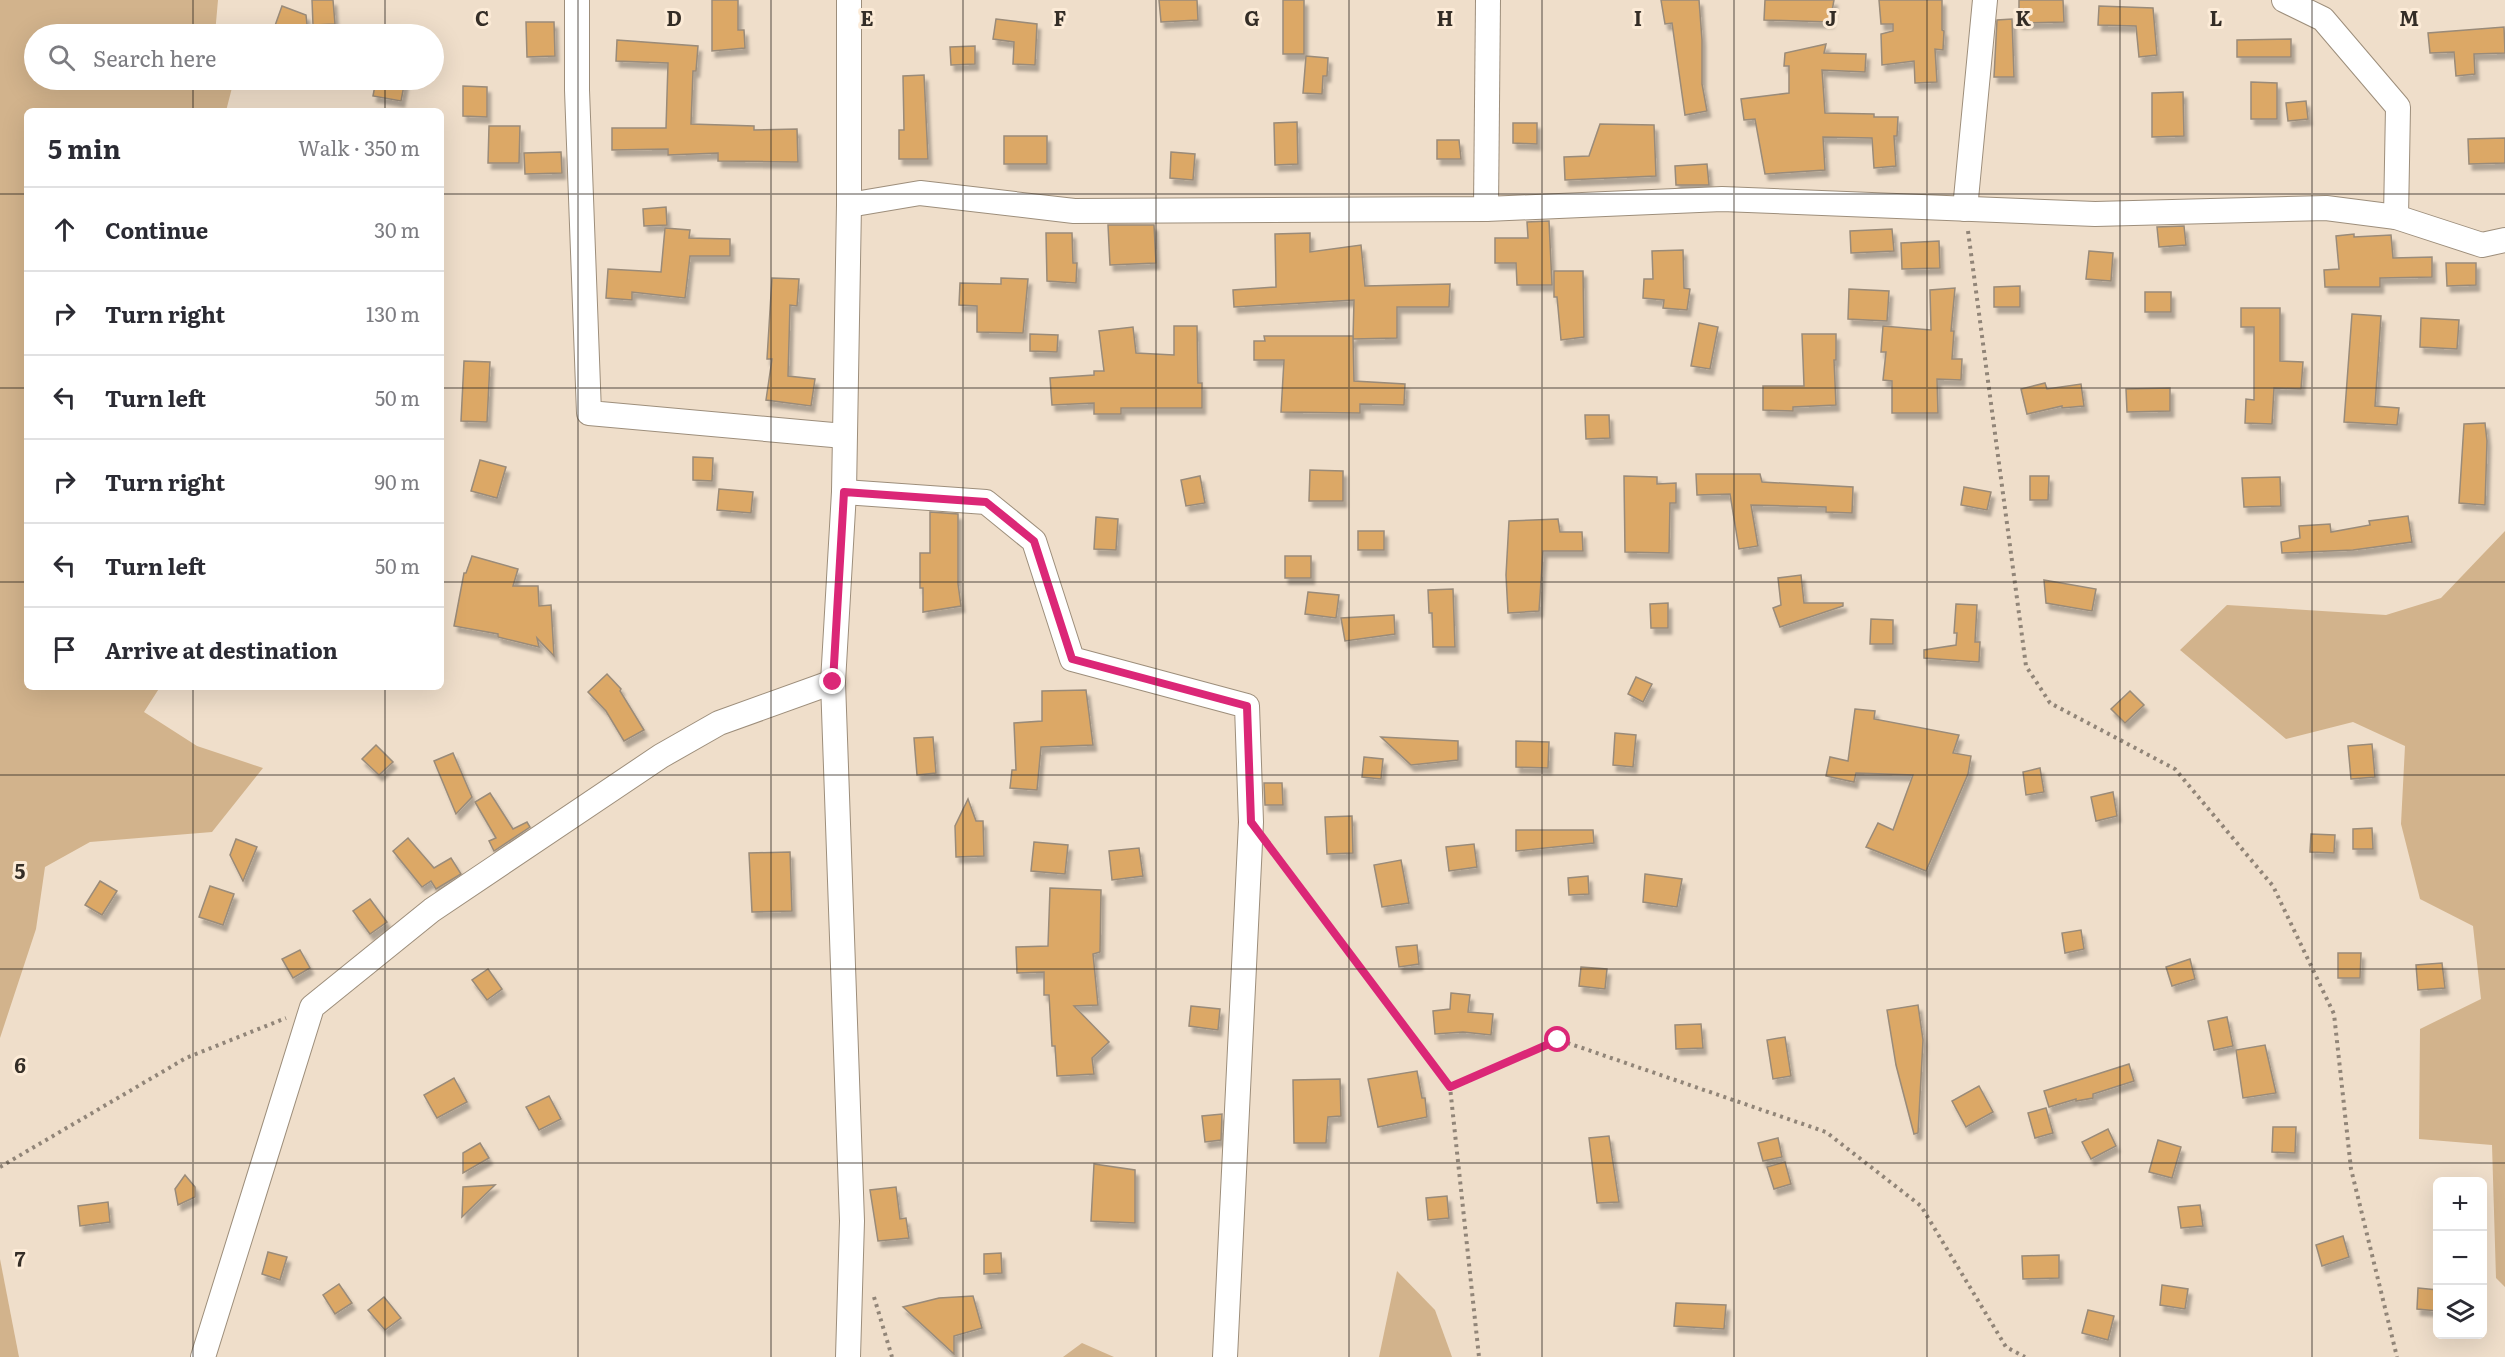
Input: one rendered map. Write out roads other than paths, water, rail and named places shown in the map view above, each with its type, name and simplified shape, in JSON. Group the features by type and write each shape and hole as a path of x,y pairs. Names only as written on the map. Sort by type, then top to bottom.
{"street":[{"path":"577,0 577,90 589,412 844,436"},
{"path":"848,1357 852,1221 833,682 844,492 849,206 849,0"},
{"path":"1486,209 1488,0"},
{"path":"1965,209 1985,0"},
{"path":"2284,0 2323,19 2398,107 2396,217"},
{"path":"849,206 920,192 1074,211 1486,209 1722,199 2095,214 2326,208 2396,217 2482,245 2505,240"},
{"path":"844,492 986,502 1034,541 1072,659 1247,706 1251,822 1225,1357"},
{"path":"203,1357 312,1008 432,910 661,756 719,723 833,682"}]}
